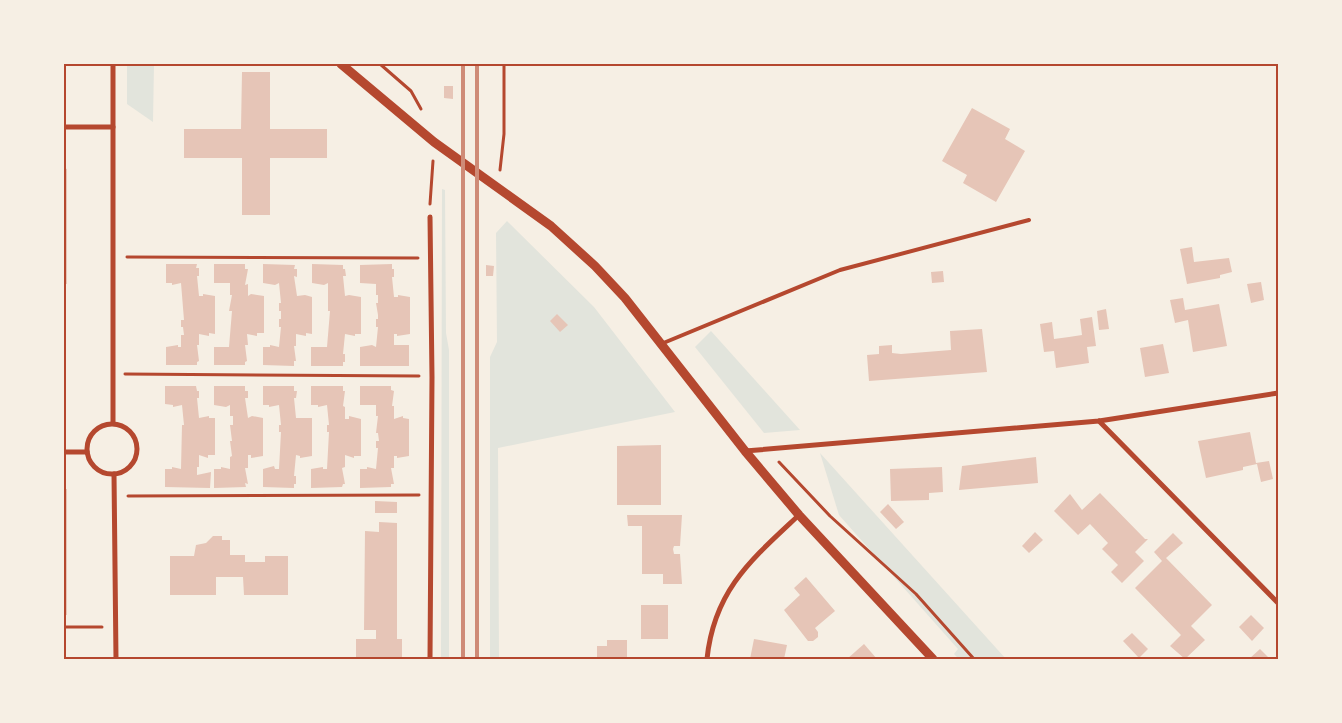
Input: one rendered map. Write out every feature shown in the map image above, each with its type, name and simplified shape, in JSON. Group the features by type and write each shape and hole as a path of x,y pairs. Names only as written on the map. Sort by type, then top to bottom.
{"street":[{"path":"113,64 113,423"},
{"path":"341,64 434,142 551,226 595,266 625,298 799,515 933,659"},
{"path":"64,127 113,127"},
{"path":"430,217 432,377 430,659"},
{"path":"745,450 767,450 1099,420 1278,393"},
{"path":"1099,420 1278,603"},
{"path":"113,423 126,428 134,437 136,450 132,463 122,472 114,474 97,470 89,460 86,452 92,435 102,426 113,423"},
{"path":"64,452 86,452"},
{"path":"114,474 116,659"},
{"path":"708,659 715,621 727,591 749,562 799,515"}],"lane":[{"path":"661,344 840,270 1029,220"}],"path":[{"path":"380,64 411,91 424,114"},
{"path":"499,187 504,134 504,64"},
{"path":"430,217 434,142"},
{"path":"492,164 506,172"},
{"path":"113,257 431,258"},
{"path":"114,374 432,377"},
{"path":"767,450 830,516 916,594 974,659"},
{"path":"114,496 430,495"},
{"path":"64,627 116,627"}],"shaded area":[{"path":"127,64 154,64 153,122 127,104"},
{"path":"442,189 445,190 446,333 449,350 449,659 441,659"},
{"path":"507,221 594,307 675,412 498,448 499,659 490,659 490,357 497,342 496,233"},
{"path":"711,331 800,430 764,433 695,347"},
{"path":"820,453 1006,659 959,659 954,654 958,649 839,515"}],"building":[{"path":"242,72 270,72 270,129 327,129 327,158 270,158 270,215 242,215 242,158 184,158 184,129 241,129"},
{"path":"444,86 453,86 453,99 444,98"},
{"path":"972,108 1010,129 1005,139 1025,151 996,202 963,183 967,175 942,161"},
{"path":"64,168 67,169 67,284 64,284"},
{"path":"1192,247 1194,262 1229,258 1232,272 1220,275 1220,278 1187,284 1180,249"},
{"path":"166,264 197,264 196,268 199,268 199,276 197,276 199,296 203,296 203,294 215,296 215,334 209,333 209,336 199,334 199,345 197,345 199,361 197,365 166,365 166,347 178,345 178,347 181,347 181,335 184,335 181,320 184,320 181,283 172,285 172,283 166,283"},
{"path":"214,264 245,264 245,269 248,269 245,285 248,284 248,296 251,294 264,296 264,333 257,333 257,336 247,334 248,345 245,345 247,361 245,365 214,365 214,347 229,347 232,311 229,311 232,295 230,295 230,283 214,283"},
{"path":"263,264 295,265 294,269 297,269 297,277 294,276 297,296 305,295 312,297 312,334 306,333 306,336 296,334 296,346 294,346 296,361 294,361 294,366 263,365 263,347 270,347 270,345 279,347 281,327 279,327 279,319 281,319 281,311 279,311 279,303 281,303 279,283 275,285 263,283"},
{"path":"312,264 343,265 346,276 343,276 345,296 361,297 361,334 355,334 355,336 345,334 343,354 345,354 345,362 343,362 343,366 311,366 311,347 327,347 330,311 328,311 328,283 324,285 312,283"},
{"path":"392,264 392,269 394,269 394,277 392,277 394,297 398,297 398,295 410,297 410,334 397,336 397,334 394,334 394,345 409,345 409,366 360,366 360,347 372,345 376,347 378,327 376,327 376,319 378,319 378,315 376,303 378,303 378,295 376,295 376,284 360,283 360,265"},
{"path":"486,265 494,266 493,276 486,276"},
{"path":"943,271 944,282 932,283 931,272"},
{"path":"1261,282 1264,300 1251,303 1247,284"},
{"path":"1183,298 1185,310 1219,304 1227,346 1193,352 1188,320 1175,323 1170,300"},
{"path":"1106,309 1109,329 1099,330 1097,311"},
{"path":"557,314 568,325 560,332 550,321"},
{"path":"1092,317 1096,346 1087,347 1089,363 1056,368 1054,351 1044,352 1040,324 1052,322 1054,339 1069,337 1082,335 1080,319"},
{"path":"982,329 987,372 869,381 867,355 879,354 879,346 892,345 892,353 901,354 951,350 950,331"},
{"path":"1163,344 1169,373 1145,377 1140,348"},
{"path":"165,386 196,386 197,391 199,391 199,398 197,398 199,418 209,416 209,418 215,418 215,455 208,455 208,458 199,455 199,467 197,467 197,475 211,472 210,488 165,487 165,469 172,469 172,467 181,469 182,425 184,425 182,405 173,407 173,405 165,404"},
{"path":"214,386 245,386 245,391 248,391 248,398 245,398 248,418 252,416 263,418 263,456 251,458 251,455 248,455 248,468 245,468 248,484 245,483 246,487 214,488 214,469 221,469 221,467 230,469 230,457 232,456 230,441 232,441 230,425 233,425 233,416 230,416 230,405 226,407 214,405"},
{"path":"263,386 294,386 294,391 297,391 296,398 294,398 296,418 312,418 312,456 300,458 300,456 296,455 294,476 296,476 296,484 294,484 294,488 263,487 263,469 274,466 275,469 279,469 281,432 279,432 279,425 281,425 279,405 269,407 269,405 263,405"},
{"path":"311,386 343,386 343,391 345,391 343,406 345,407 345,419 349,419 349,416 361,419 361,456 354,456 354,458 345,455 345,467 342,468 345,484 342,487 311,488 311,469 323,467 323,469 327,469 329,432 327,432 327,425 329,425 327,405 318,407 318,405 311,405"},
{"path":"360,386 391,386 391,390 394,391 392,406 394,406 394,419 403,416 403,418 409,419 409,456 397,458 397,456 394,456 394,468 391,468 394,484 391,484 391,487 360,488 360,469 367,469 367,467 376,469 378,448 376,448 376,441 379,441 378,433 376,433 378,416 376,416 376,405 360,405"},
{"path":"1250,432 1256,463 1269,461 1273,479 1261,482 1257,464 1243,467 1243,470 1206,478 1198,441"},
{"path":"661,445 661,505 617,505 617,446"},
{"path":"1036,457 1038,483 959,490 962,466"},
{"path":"942,467 943,492 929,493 929,500 891,501 890,469"},
{"path":"64,489 67,489 67,615 64,615"},
{"path":"1100,493 1145,539 1148,539 1135,552 1144,561 1122,583 1111,572 1118,565 1102,549 1108,543 1090,524 1078,535 1054,511 1070,494 1082,510"},
{"path":"375,501 397,502 397,513 375,513"},
{"path":"888,504 904,522 896,529 880,512"},
{"path":"627,515 682,515 680,546 674,546 673,549 674,554 680,554 682,584 663,584 663,574 642,574 642,526 628,526"},
{"path":"379,522 397,523 397,639 402,639 402,659 356,659 356,639 376,639 376,630 364,630 365,531 379,532"},
{"path":"1035,532 1043,540 1029,553 1022,546"},
{"path":"1173,533 1183,543 1166,558 1212,605 1191,626 1205,640 1185,659 1170,646 1181,635 1135,588 1162,561 1154,552"},
{"path":"213,536 222,536 222,540 230,540 230,555 245,555 245,562 265,562 265,556 288,556 288,595 244,595 243,577 216,577 216,595 170,595 170,556 194,556 196,545 206,543"},
{"path":"806,577 835,611 815,628 818,632 818,637 813,641 808,641 784,610 800,595 794,588"},
{"path":"641,605 668,605 668,639 641,639"},
{"path":"1251,615 1264,628 1252,641 1239,627"},
{"path":"1132,633 1148,649 1139,658 1123,641"},
{"path":"754,639 787,645 784,659 750,659"},
{"path":"607,640 627,640 627,659 597,659 597,646 607,646"},
{"path":"864,644 877,659 847,659"},
{"path":"1260,649 1270,659 1249,659"}],"railway":[{"path":"463,64 463,659"},
{"path":"477,64 477,659"}]}
